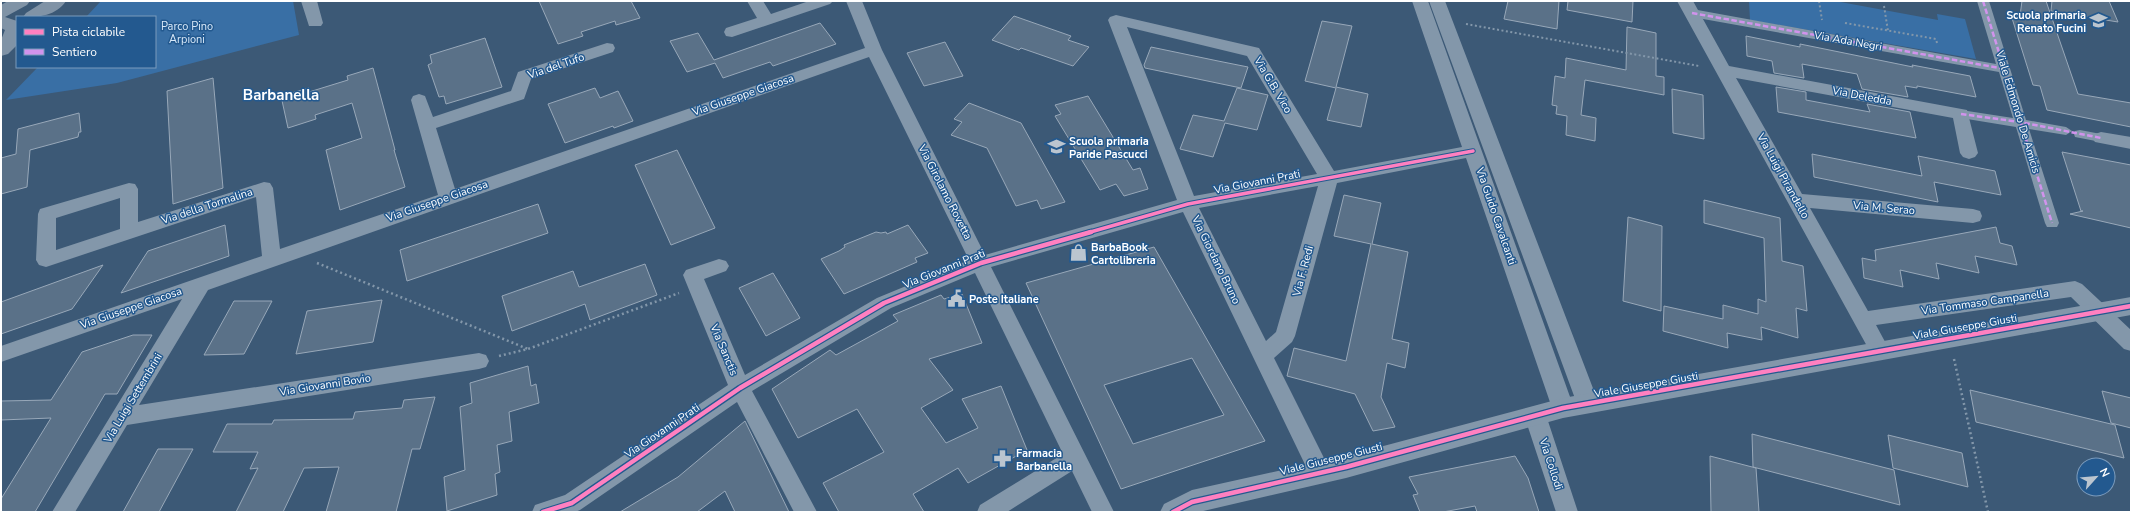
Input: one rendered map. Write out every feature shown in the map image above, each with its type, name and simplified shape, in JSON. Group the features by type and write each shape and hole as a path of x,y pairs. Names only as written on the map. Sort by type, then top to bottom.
{"main road":[{"path":"1,13 21,1"},
{"path":"34,16 57,1"},
{"path":"1,50 10,42 14,35 11,26"}],"street":[{"path":"309,1 314,23"},
{"path":"755,1 767,21"},
{"path":"732,32 825,1"},
{"name":"Via Girolamo Rovetta","path":"854,1 874,50 1103,512"},
{"name":"Via Guido Cavalcanti","path":"1420,1 1563,408"},
{"name":"Via Guido Cavalcanti","path":"1437,1 1588,404"},
{"name":"Viale Edmondo De Amicis","path":"1983,1 2052,223"},
{"name":"Via Ada Negri","path":"1689,7 2005,69"},
{"name":"Via Luigi Pirandello","path":"1689,7 1880,351"},
{"name":"Via G.B. Vico","path":"1116,20 1253,52 1329,178"},
{"name":"Via Giordano Bruno","path":"1116,20 1188,204 1320,472"},
{"name":"Via del Tufo","path":"427,125 518,96 524,76 607,48"},
{"name":"Via Giuseppe Giacosa","path":"1,354 272,258 874,50"},
{"name":"Via Deledda","path":"1724,70 1961,114"},
{"path":"419,100 448,197"},
{"path":"1969,153 1961,114 2020,122 2066,131"},
{"path":"2080,134 2131,143"},
{"name":"Via Giovanni Prati","path":"543,512 570,507 740,388 884,303 980,263 1188,204 1473,151"},
{"name":"Via F. Redi","path":"1262,355 1285,336 1329,178"},
{"name":"Via della Tormalina","path":"129,232 129,189 47,214 46,260 264,188 272,258"},
{"name":"Via M. Serao","path":"1796,200 1973,216"},
{"name":"Via Sanctis","path":"719,266 693,275 740,388 806,512"},
{"name":"Via Luigi Settembrini","path":"63,512 122,417 201,284"},
{"name":"Via Tommaso Campanella","path":"1863,319 2075,289 2098,312"},
{"name":"Viale Giuseppe Giusti","path":"1173,512 1192,502 1320,472 1563,408 2131,306"},
{"path":"2098,312 2131,344"},
{"name":"Via Giovanni Bovio","path":"122,417 479,361"},
{"name":"Via Collodi","path":"1535,415 1567,512"},
{"path":"988,512 1076,457"}],"path":[{"path":"1884,6 1888,31"},
{"path":"1444,20 1724,70"},
{"path":"290,253 528,349"},
{"path":"479,361 528,349 698,287"},
{"path":"1950,339 1988,512"}],"green space":[{"name":"Parco Pino Arpioni","path":"101,1 293,1 299,35 117,83 6,100 37,68 156,68 156,16 87,16"},
{"path":"1749,1 1835,1 1938,20 1937,14 1965,19 1976,59 1750,20"}],"building":[{"path":"539,1 631,1 640,18 616,25 615,21 581,32 583,36 558,44"},
{"path":"1508,1 1559,1 1557,29 1504,19"},
{"path":"1568,1 1633,1 1632,22 1567,10"},
{"path":"2022,1 2046,1 2078,94 2131,103 2131,127 2047,110 2040,86 2033,85 2011,15 2020,16"},
{"path":"2052,1 2109,1 2118,22 2051,11"},
{"path":"1014,16 1071,36 1068,40 1089,47 1073,66 1021,48 1019,50 992,40"},
{"path":"1322,21 1352,26 1336,87 1368,94 1361,127 1327,120 1336,88 1305,81"},
{"path":"820,23 836,44 773,66 770,62 723,78 715,63 687,72 670,41 698,33 714,60"},
{"path":"1627,27 1656,33 1656,76 1664,77 1664,95 1585,80 1581,115 1596,118 1595,141 1566,135 1567,116 1556,114 1557,106 1552,105 1555,76 1565,78 1566,58 1626,70"},
{"path":"1746,36 1800,47 1800,44 1913,67 1912,65 1970,76 1976,97 1917,86 1917,88 1905,86 1908,97 1862,89 1857,74 1802,64 1804,78 1774,73 1772,61 1747,56"},
{"path":"485,38 502,87 446,104 444,96 439,97 428,65 432,63 430,55"},
{"path":"945,42 963,76 924,86 907,53"},
{"path":"1151,47 1248,67 1241,88 1145,68 1144,65"},
{"path":"373,68 405,187 340,210 326,150 362,138 352,103 315,115 316,119 288,128 281,96 309,88 309,92 348,80 347,76"},
{"path":"213,78 223,188 173,204 167,91"},
{"path":"1776,87 1806,92 1806,100 1870,112 1867,104 1910,112 1916,138 1778,112"},
{"path":"595,88 600,98 618,91 633,121 614,128 613,126 565,143 548,104"},
{"path":"1237,88 1268,95 1257,130 1225,123 1213,157 1180,149 1193,115 1224,121"},
{"path":"1672,89 1703,95 1704,139 1673,133"},
{"path":"1088,96 1133,170 1140,168 1148,189 1124,196 1116,184 1100,190 1055,116 1061,114 1055,105"},
{"path":"969,103 1021,123 1065,202 1041,209 1037,200 1016,206 987,148 951,135 962,122 954,119"},
{"path":"79,113 81,132 79,132 78,137 30,150 27,187 1,194 1,158 16,154 18,129"},
{"path":"677,150 715,228 671,245 635,165"},
{"path":"2062,152 2131,165 2131,228 2070,214 2083,211 2081,211"},
{"path":"1812,154 1922,176 1918,156 1995,171 2001,195 1934,182 1938,202 1814,177"},
{"path":"1344,195 1381,203 1372,244 1408,252 1392,339 1409,343 1405,368 1387,363 1381,397 1395,427 1373,431 1355,394 1287,376 1294,348 1346,361 1371,244 1334,236"},
{"path":"1704,200 1780,218 1782,261 1803,266 1807,311 1796,308 1798,338 1761,327 1762,340 1727,333 1728,348 1663,331 1664,306 1723,319 1723,305 1758,314 1758,299 1766,302 1764,238 1704,223"},
{"path":"538,204 548,233 407,281 400,250"},
{"path":"1628,217 1662,226 1661,311 1623,301"},
{"path":"225,225 229,256 121,293 148,251"},
{"path":"908,225 928,253 915,258 917,262 844,294 821,259 839,251 845,247 844,245 876,232 886,232 887,234"},
{"path":"1996,227 2000,243 2012,246 2017,265 1975,256 1979,273 1936,263 1939,279 1900,270 1903,287 1864,278 1862,258 1876,261 1875,250"},
{"path":"1154,247 1265,441 1121,489 1026,283","holes":["1192,358 1224,415 1133,444 1104,385"]},
{"path":"645,264 657,295 590,320 585,304 512,331 502,296 573,271 579,287"},
{"path":"103,265 72,309 1,334 1,302"},
{"path":"773,273 800,318 766,336 739,288"},
{"path":"962,294 982,343 929,359 953,390 921,408 946,443 978,428 962,399 1001,386 1027,450 968,483 958,468 913,494 924,512 839,512 823,483 884,452 857,409 798,438 772,389 830,350 836,355 898,321 893,315 941,295 944,299"},
{"path":"382,300 373,342 296,354 307,311"},
{"path":"234,301 272,301 244,354 204,355"},
{"path":"133,335 152,335 117,394 105,394 35,512 1,512 1,499 51,418 1,420 1,401 51,400 82,352"},
{"path":"528,366 531,386 536,384 539,403 509,412 512,441 497,445 500,472 495,474 497,495 447,511 444,477 465,470 460,407 472,403 470,383"},
{"path":"1970,390 2115,425 2124,458 1976,422"},
{"path":"2102,391 2131,398 2131,428 2111,423"},
{"path":"435,397 420,449 412,449 396,512 326,512 339,467 304,468 283,512 236,512 258,468 250,469 258,452 213,452 227,424 272,424 274,420 353,419 355,412 402,408 404,400"},
{"path":"745,421 789,512 735,512 725,491 697,512 620,512 678,477"},
{"path":"1752,434 1894,470 1900,505 1753,467"},
{"path":"1888,435 1962,453 1968,487 1893,468"},
{"path":"158,449 193,449 159,512 123,512"},
{"path":"1515,456 1528,478 1539,512 1477,512 1475,506 1443,512 1420,512 1413,495 1418,494 1409,477"},
{"path":"1710,456 1756,468 1759,512 1711,512"}],"marked path":[{"path":"1983,1 2052,223"},
{"path":"1692,13 2005,69"},
{"path":"1961,114 2020,122 2101,138"}],"cycle path":[{"path":"543,512 572,503 740,388 884,303 981,263 1188,204 1473,151"},
{"path":"1173,512 1192,502 1346,467 1563,408 2131,306"}],"place":[{"name":"Scuola primaria Renato Fucini","path":"2099,21"},
{"name":"Scuola primaria Paride Pascucci","path":"1056,147"},
{"name":"BarbaBook Cartolibreria","path":"1078,253"},
{"name":"Poste Italiane","path":"956,299"},
{"name":"Farmacia Barbanella","path":"1003,459"}],"district":[{"name":"Barbanella","path":"281,95"}]}
